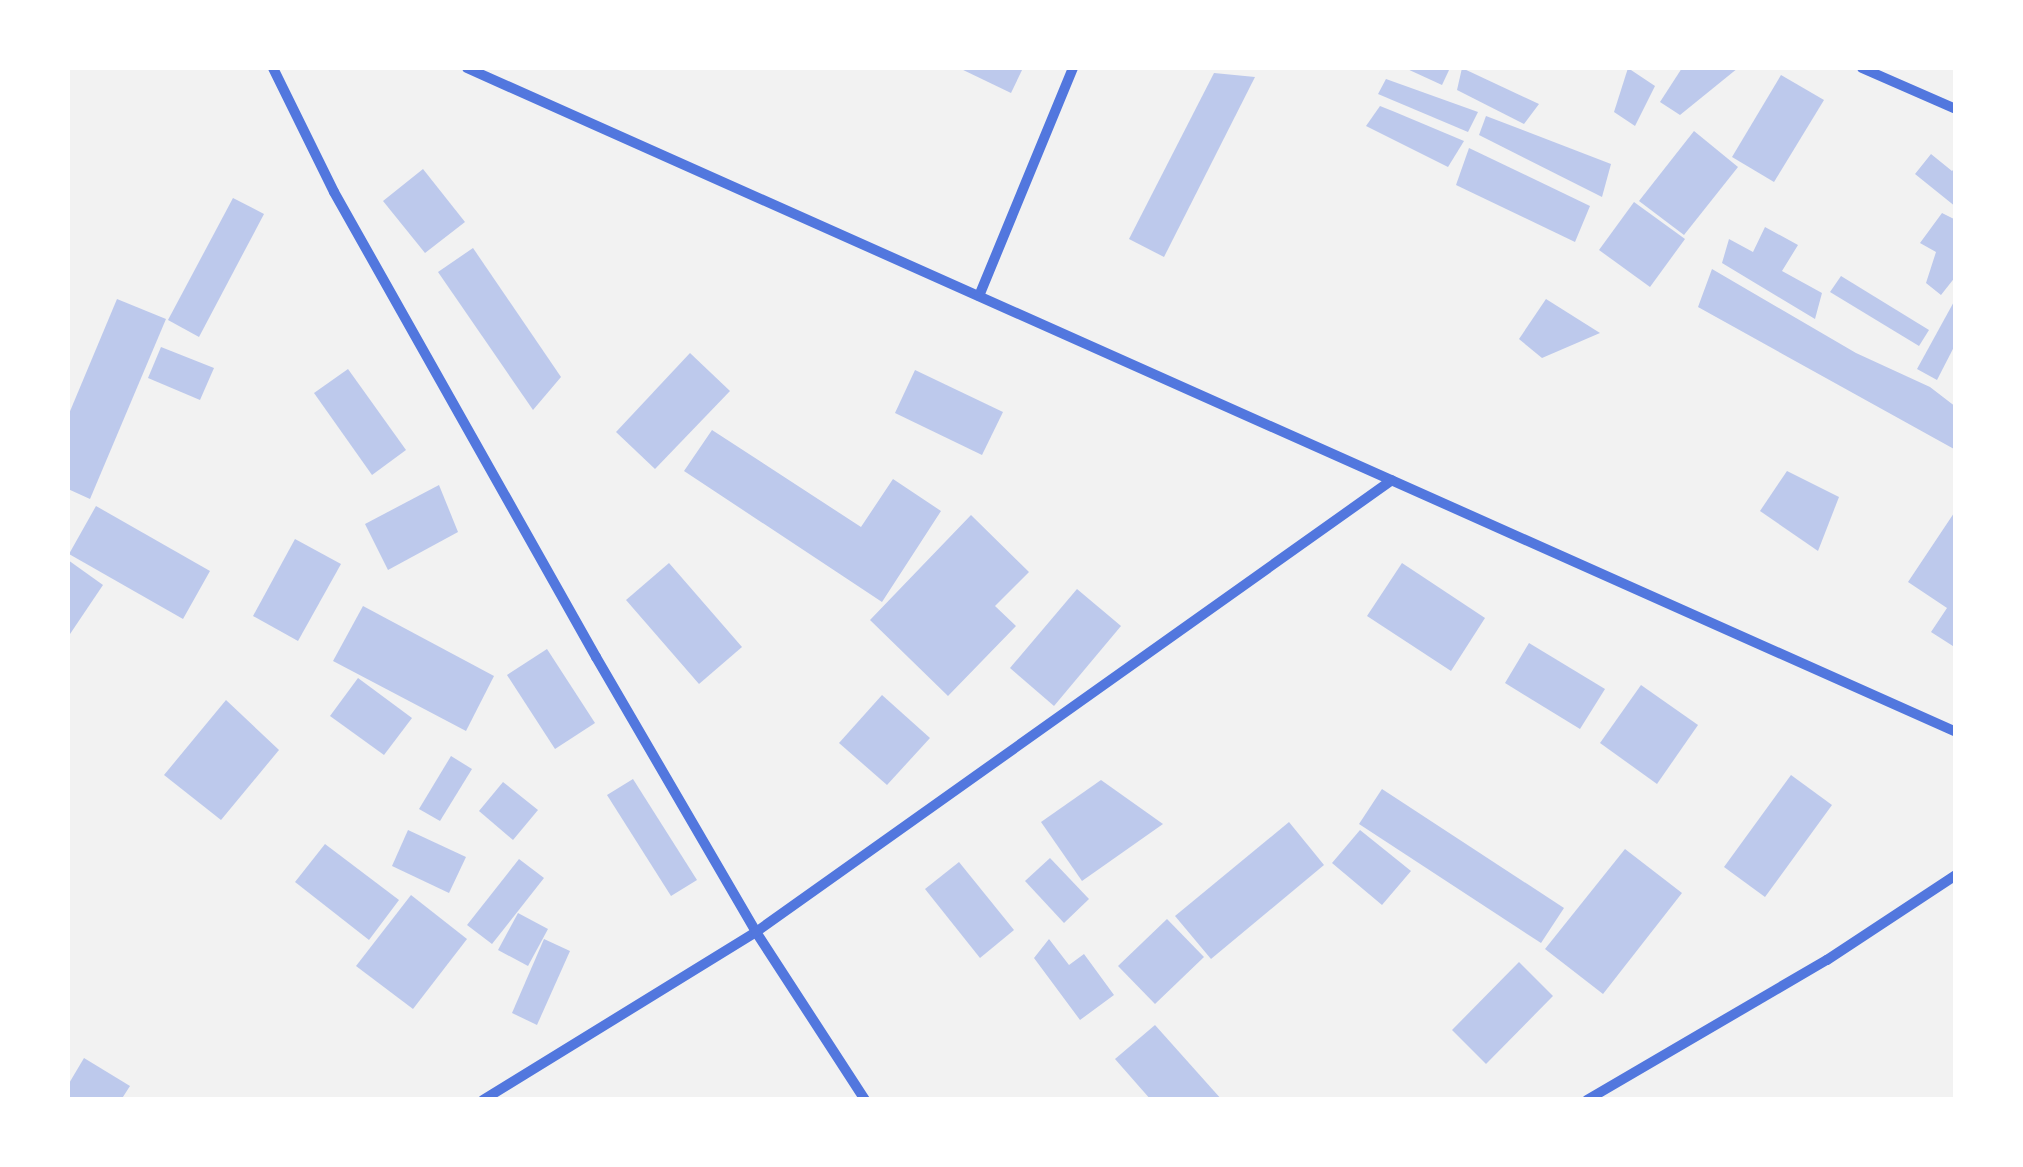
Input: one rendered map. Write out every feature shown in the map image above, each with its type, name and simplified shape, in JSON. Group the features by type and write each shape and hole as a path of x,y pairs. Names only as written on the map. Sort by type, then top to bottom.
{"street":[{"path":"273,68 334,192 756,932 865,1100"},
{"path":"467,68 1956,732"},
{"path":"980,296 1074,68"},
{"path":"1862,68 1956,110"},
{"path":"483,1100 756,932 1392,480"},
{"path":"1587,1100 1827,960 1956,876"}],"building":[{"path":"959,68 1023,68 1011,93"},
{"path":"1405,68 1450,68 1442,85"},
{"path":"1462,68 1539,104 1524,124 1457,90"},
{"path":"1628,68 1655,86 1635,126 1614,112"},
{"path":"1682,68 1738,68 1680,115 1660,102"},
{"path":"1214,73 1255,77 1164,257 1129,239"},
{"path":"1781,75 1824,100 1774,182 1732,157"},
{"path":"1386,79 1478,112 1468,132 1378,94"},
{"path":"1380,106 1464,141 1448,167 1366,126"},
{"path":"1486,116 1611,164 1602,197 1479,135"},
{"path":"1694,131 1738,167 1684,235 1639,201"},
{"path":"1469,148 1590,206 1575,242 1456,185"},
{"path":"1931,154 1952,171 1956,167 1956,207 1915,174"},
{"path":"423,169 465,222 425,253 383,201"},
{"path":"233,198 264,214 199,337 168,320"},
{"path":"1634,202 1685,239 1650,287 1599,250"},
{"path":"1942,213 1956,220 1956,276 1941,295 1926,283 1936,252 1920,243"},
{"path":"1765,227 1798,245 1782,271 1822,293 1815,319 1722,263 1729,239 1753,252"},
{"path":"473,248 561,377 533,410 438,272"},
{"path":"1712,269 1856,353 1930,387 1956,407 1954,449 1698,307"},
{"path":"1841,276 1929,330 1919,346 1830,292"},
{"path":"1956,298 1956,343 1937,380 1917,369"},
{"path":"117,299 166,319 90,499 68,489 68,416"},
{"path":"1546,299 1600,333 1542,358 1519,339"},
{"path":"161,347 214,368 200,400 148,378"},
{"path":"690,353 730,391 655,469 616,432"},
{"path":"348,369 406,450 372,475 314,393"},
{"path":"915,370 1003,412 982,455 895,413"},
{"path":"712,430 861,527 893,479 941,511 882,602 684,471"},
{"path":"1787,471 1839,497 1818,551 1760,511"},
{"path":"439,485 458,532 388,570 365,524"},
{"path":"96,506 210,571 183,619 69,554"},
{"path":"1956,510 1956,648 1931,632 1947,608 1908,582"},
{"path":"971,515 1029,572 995,606 1016,626 948,696 870,620"},
{"path":"295,539 341,564 298,641 253,616"},
{"path":"68,560 103,585 68,637"},
{"path":"669,563 742,647 699,684 626,600"},
{"path":"1402,563 1485,618 1451,671 1367,616"},
{"path":"1077,589 1121,626 1054,706 1010,668"},
{"path":"363,606 494,676 466,731 333,661"},
{"path":"1529,643 1605,689 1580,729 1505,683"},
{"path":"547,649 595,723 555,749 507,675"},
{"path":"358,678 412,718 384,755 330,716"},
{"path":"1641,685 1698,725 1657,784 1600,743"},
{"path":"882,695 930,738 887,785 839,743"},
{"path":"226,700 279,750 221,820 164,775"},
{"path":"451,756 472,769 440,821 419,809"},
{"path":"1791,775 1832,805 1765,897 1724,867"},
{"path":"633,779 697,880 671,896 607,795"},
{"path":"1101,780 1163,824 1082,881 1041,822"},
{"path":"503,782 538,810 513,840 479,811"},
{"path":"1382,789 1564,908 1541,943 1359,824"},
{"path":"1289,822 1324,865 1211,959 1175,916"},
{"path":"408,830 466,857 449,893 392,866"},
{"path":"1360,830 1411,871 1382,905 1332,863"},
{"path":"325,844 399,900 369,940 295,882"},
{"path":"1625,849 1682,893 1603,994 1545,949"},
{"path":"1050,858 1089,899 1064,923 1025,881"},
{"path":"519,859 544,878 492,944 467,925"},
{"path":"959,862 1014,930 980,958 925,889"},
{"path":"411,895 467,939 413,1009 356,966"},
{"path":"518,913 548,929 528,966 498,950"},
{"path":"1167,919 1204,957 1155,1004 1118,966"},
{"path":"544,939 570,951 537,1025 512,1013"},
{"path":"1049,939 1069,965 1084,954 1114,995 1080,1020 1034,958"},
{"path":"1519,962 1553,996 1486,1064 1452,1030"},
{"path":"1155,1025 1222,1100 1151,1100 1115,1059"},
{"path":"84,1058 130,1086 121,1100 68,1100 68,1085"}]}
